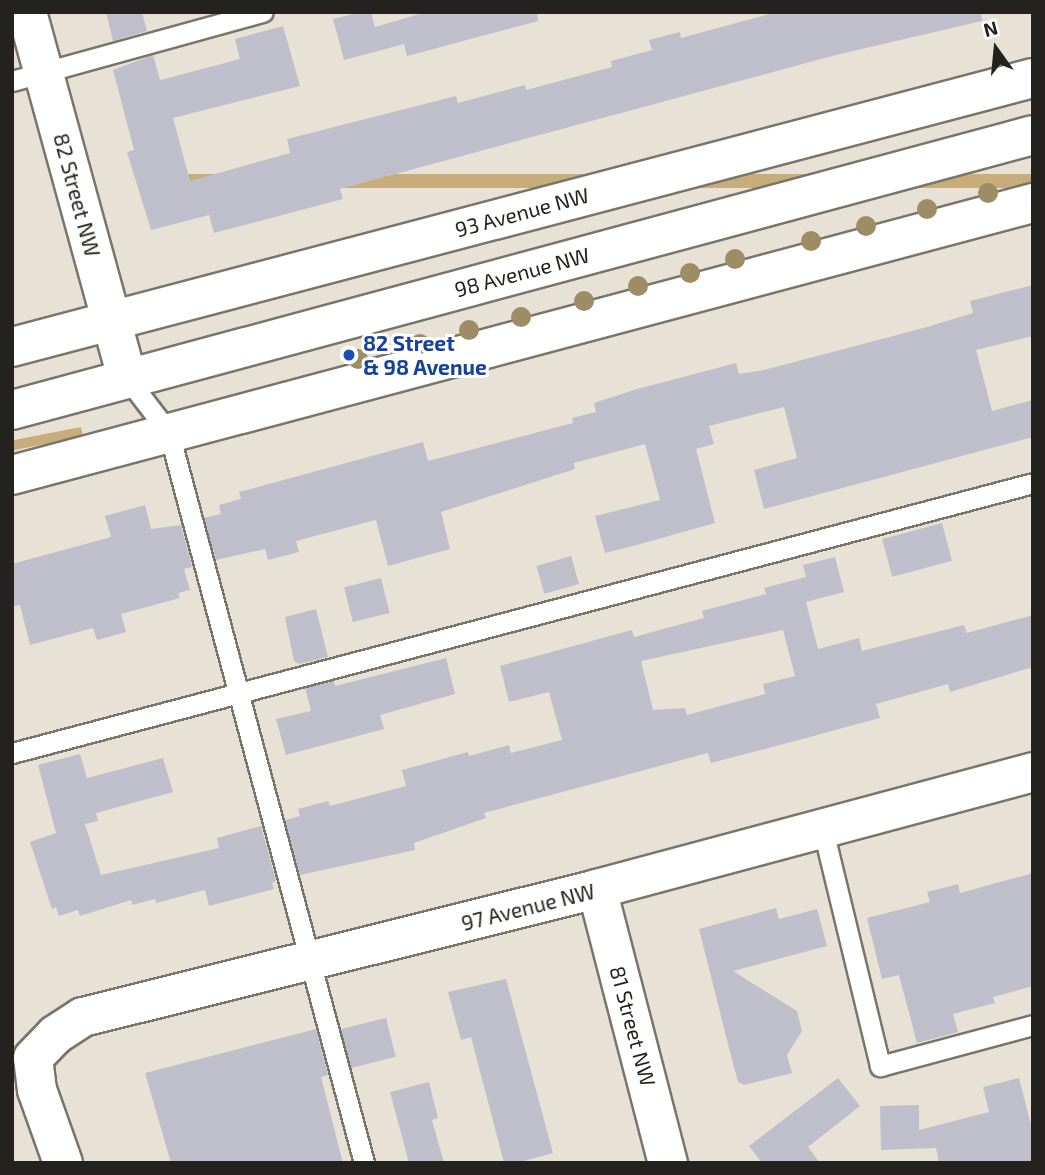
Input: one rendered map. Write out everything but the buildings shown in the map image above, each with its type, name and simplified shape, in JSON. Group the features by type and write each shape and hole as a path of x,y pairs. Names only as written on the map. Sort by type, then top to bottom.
{"street":[{"name":"82 Street NW","path":"27,12 28,77 111,321 127,378"},
{"name":"93 Avenue NW","path":"12,347 1033,78"},
{"name":"98 Avenue NW","path":"12,410 1033,135"},
{"path":"12,475 1033,203"},
{"name":"97 Avenue NW","path":"63,1163 37,1090 33,1058 55,1035 83,1017 311,963 823,830 1033,772"},
{"name":"81 Street NW","path":"597,889 668,1163"}],"lane":[{"path":"28,77 263,12"},
{"path":"127,378 169,433 364,1163"},
{"path":"12,753 1033,484"},
{"path":"823,830 880,1066 1033,1025"}],"shaded area":[{"path":"186,174 1033,174 1033,188 186,188"},
{"path":"81,427 83,437 12,451 12,440"}],"place":[{"name":"82 Street & 98 Avenue","path":"349,355"}]}
